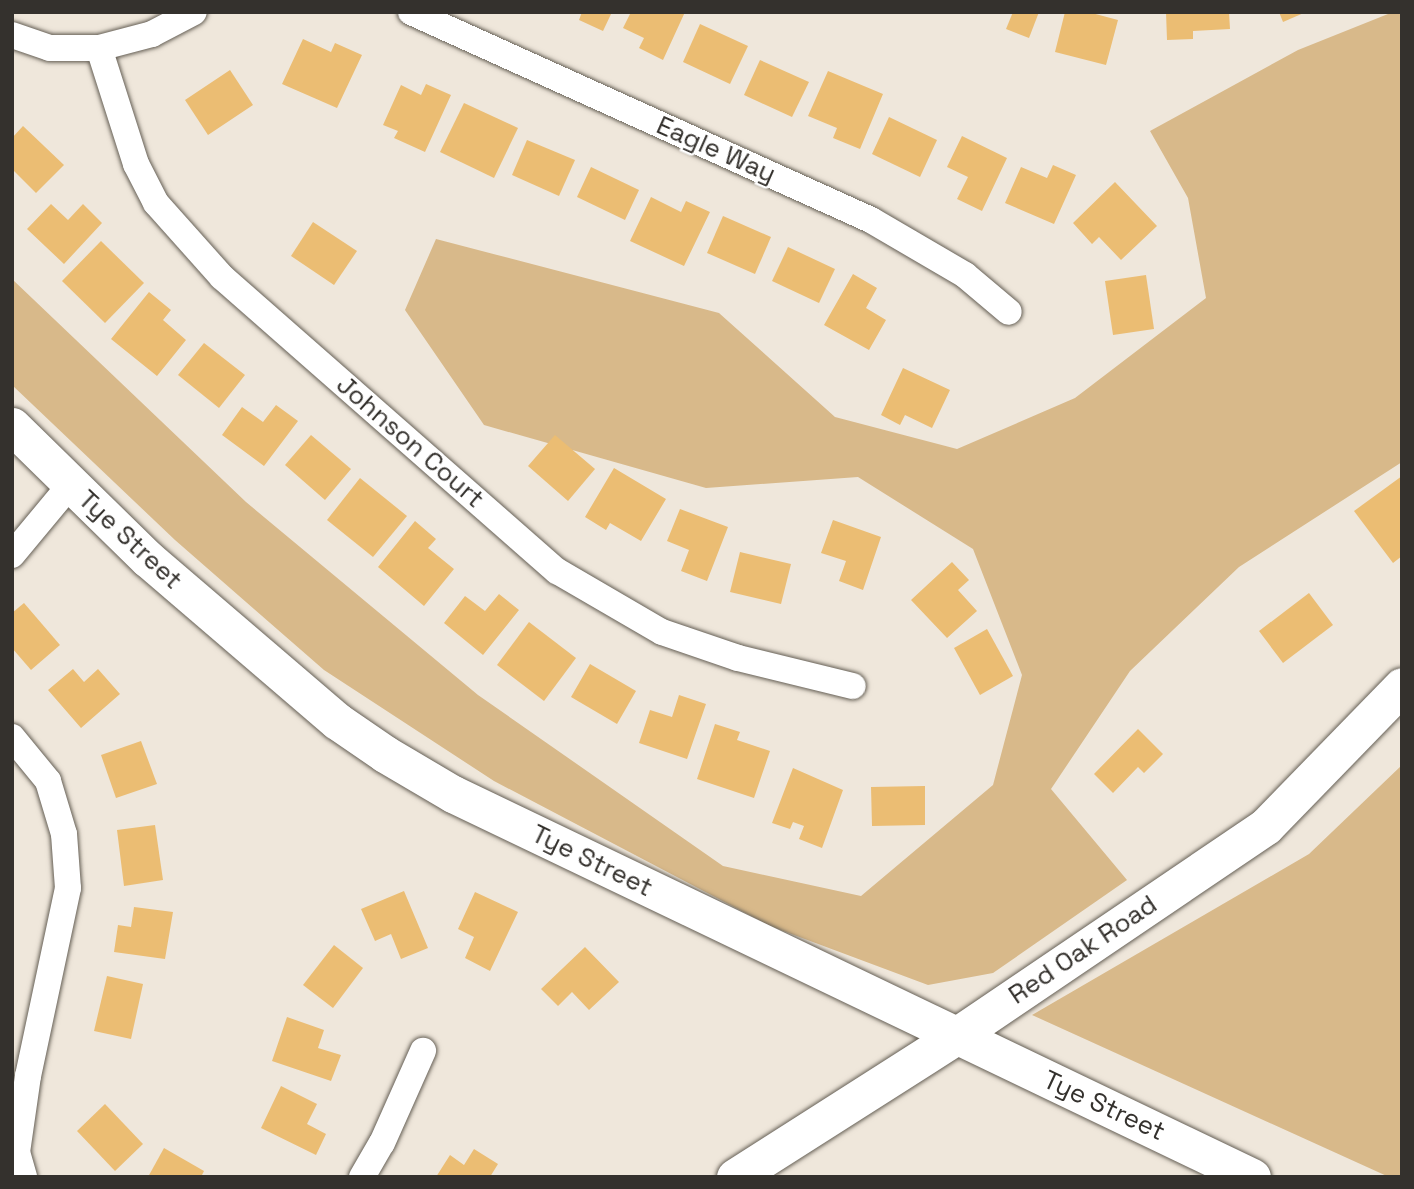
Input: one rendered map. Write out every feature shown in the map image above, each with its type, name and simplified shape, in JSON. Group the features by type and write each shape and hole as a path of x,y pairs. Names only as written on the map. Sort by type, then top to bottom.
{"street":[{"path":"12,35 50,48 99,48 152,34 194,12"},
{"name":"Eagle Way","path":"411,12 871,220 965,275 1009,312"},
{"name":"Johnson Court","path":"99,48 136,164 156,203 222,277 557,571 662,632 738,658 853,686"},
{"name":"Tye Street","path":"12,426 158,568 337,721 386,754 453,794 1252,1177"},
{"path":"12,555 71,484"},
{"name":"Red Oak Road","path":"735,1177 956,1036 1266,825 1402,686"},
{"path":"12,737 48,781 64,834 68,888 28,1076 17,1153 24,1177"},
{"path":"362,1177 382,1143 423,1051"}],"shaded area":[{"path":"1393,12 1402,12 1402,462 1239,567 1130,671 1051,789 1127,880 993,973 928,985 770,926 494,781 324,670 175,540 12,385 12,279 246,502 478,695 723,866 861,896 993,785 1022,675 973,549 858,477 706,488 484,425 405,310 436,239 719,313 835,417 957,449 1075,398 1206,298 1188,198 1150,131 1298,50"},
{"path":"1402,765 1402,1177 1389,1177 1032,1015 1309,854"}],"building":[{"path":"582,12 612,12 603,31 579,20"},
{"path":"631,12 685,12 663,60 639,48 644,38 623,28"},
{"path":"1013,12 1039,12 1029,38 1006,29"},
{"path":"1065,12 1088,12 1118,20 1106,65 1055,52"},
{"path":"1166,12 1229,12 1230,29 1193,31 1193,39 1167,40"},
{"path":"1279,12 1306,12 1283,22"},
{"path":"700,24 748,46 730,84 683,62"},
{"path":"303,39 331,52 335,43 362,55 337,108 282,84"},
{"path":"760,60 809,82 792,117 744,95"},
{"path":"230,70 253,105 208,135 185,100"},
{"path":"828,71 883,94 860,149 833,138 837,128 808,116"},
{"path":"426,84 451,95 425,152 394,138 398,131 383,125 401,85 421,95"},
{"path":"464,103 518,128 494,178 440,152"},
{"path":"889,117 937,140 920,177 872,154"},
{"path":"23,126 64,165 36,193 12,169 12,138"},
{"path":"962,136 1007,158 982,211 957,199 968,177 947,167"},
{"path":"527,140 575,160 559,196 512,175"},
{"path":"1053,165 1076,175 1054,224 1005,203 1021,167 1047,178"},
{"path":"591,167 639,190 625,220 577,197"},
{"path":"1115,182 1157,226 1121,260 1099,237 1092,244 1073,223"},
{"path":"651,197 681,212 686,201 710,212 684,266 630,241"},
{"path":"51,204 68,220 83,204 102,223 64,264 27,229"},
{"path":"723,216 771,237 755,274 707,253"},
{"path":"313,222 357,251 334,285 291,256"},
{"path":"101,241 144,283 105,323 62,281"},
{"path":"788,247 835,269 819,303 772,281"},
{"path":"853,274 877,288 866,308 886,320 869,350 824,325"},
{"path":"1146,275 1154,329 1113,335 1105,281"},
{"path":"149,292 171,310 163,320 186,340 157,376 111,339"},
{"path":"204,343 245,375 219,408 178,375"},
{"path":"903,368 950,390 932,428 905,415 900,425 881,415"},
{"path":"276,405 298,421 264,466 222,435 242,407 263,422"},
{"path":"311,435 351,469 325,500 285,465"},
{"path":"555,435 595,469 568,501 528,466"},
{"path":"614,468 666,499 641,541 610,523 606,530 585,517"},
{"path":"1402,476 1402,556 1393,563 1354,511"},
{"path":"360,478 407,516 373,557 327,520"},
{"path":"680,509 728,527 707,581 681,571 689,550 667,541"},
{"path":"833,520 881,537 863,590 839,581 846,561 821,553"},
{"path":"415,521 436,539 428,548 454,569 424,606 378,567"},
{"path":"740,552 791,564 781,604 730,592"},
{"path":"952,562 969,580 958,590 977,611 947,638 911,600"},
{"path":"1309,593 1333,625 1283,663 1259,631"},
{"path":"499,594 519,610 483,655 444,623 465,596 485,611"},
{"path":"24,603 60,645 31,670 12,648 12,613"},
{"path":"529,622 576,658 544,701 497,665"},
{"path":"987,629 1013,676 980,695 954,648"},
{"path":"590,664 636,691 617,724 571,697"},
{"path":"73,669 84,682 98,669 120,694 81,728 48,690"},
{"path":"679,695 706,704 687,759 639,743 650,710 672,717"},
{"path":"715,724 740,732 737,740 770,751 754,798 697,779"},
{"path":"1138,729 1163,754 1144,773 1138,767 1113,793 1094,774"},
{"path":"141,741 157,784 116,798 101,755"},
{"path":"793,768 843,790 822,848 799,839 804,826 793,822 790,829 772,823"},
{"path":"925,786 925,825 872,826 871,787"},
{"path":"155,825 163,880 124,886 117,830"},
{"path":"404,891 428,948 401,959 391,934 375,941 361,909"},
{"path":"475,892 518,912 490,971 465,958 474,937 458,929"},
{"path":"134,907 173,912 165,959 114,952 118,925 131,927"},
{"path":"334,945 363,968 333,1008 303,985"},
{"path":"585,947 619,982 589,1010 572,992 558,1006 541,989"},
{"path":"107,976 143,984 131,1039 94,1031"},
{"path":"287,1017 324,1030 318,1048 341,1055 331,1081 272,1061"},
{"path":"281,1086 317,1104 307,1124 326,1134 316,1155 261,1128"},
{"path":"105,1104 143,1144 115,1171 77,1131"},
{"path":"164,1148 204,1171 201,1177 148,1177"},
{"path":"474,1149 498,1164 490,1177 436,1177 450,1155 464,1165"}]}
